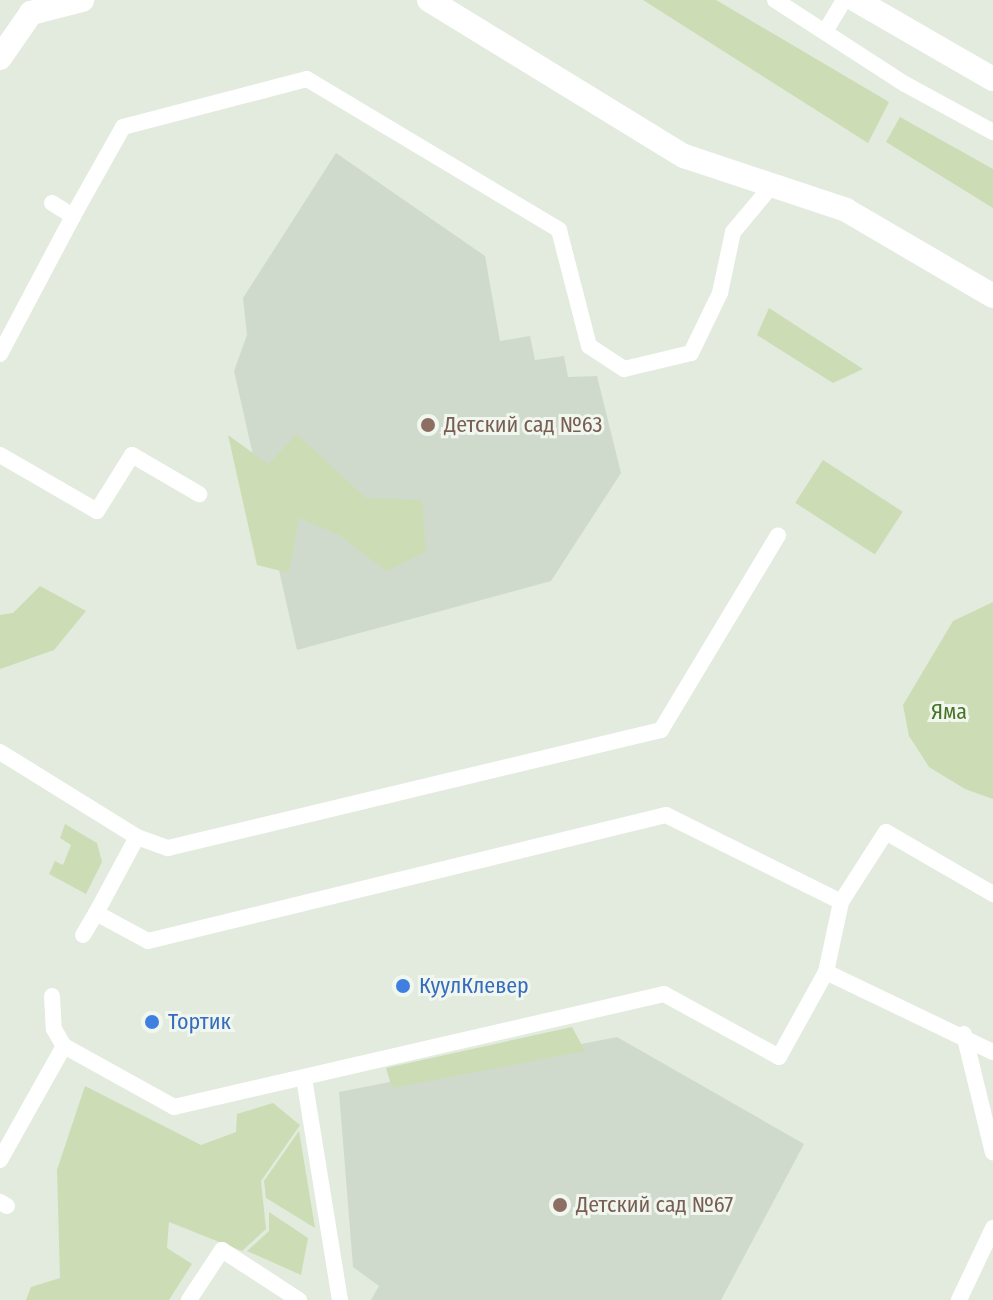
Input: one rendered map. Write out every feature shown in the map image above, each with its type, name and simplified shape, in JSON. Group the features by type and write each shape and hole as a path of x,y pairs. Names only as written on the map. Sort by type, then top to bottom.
{"street":[{"path":"0,58 31,13 82,0"},
{"path":"429,0 684,156 774,183 846,210 993,296"},
{"path":"857,1 993,79"}],"lane":[{"path":"775,0 826,30 905,84 993,132"},
{"path":"826,30 857,1"},
{"path":"0,354 123,127 307,79 559,230 589,346 624,369 691,353 720,293 733,232 774,183"},
{"path":"52,203 73,216"},
{"path":"0,455 97,511 132,455 199,494"},
{"path":"0,752 137,837 168,848 661,730 778,535"},
{"path":"96,913 148,941 176,937 666,815 841,902"},
{"path":"52,996 54,1029 64,1046 174,1107 664,994 779,1057 826,972 841,902 886,832 993,894"},
{"path":"83,935 137,837"},
{"path":"826,972 964,1034 993,1052"},
{"path":"964,1034 993,1153"},
{"path":"0,1160 64,1046"},
{"path":"304,1078 340,1300"},
{"path":"959,1300 993,1228"},
{"path":"189,1300 222,1250 299,1300"}],"shaded area":[{"name":"Детский сад №63","path":"336,153 485,256 500,341 530,336 535,360 564,356 568,377 597,376 621,473 551,581 297,650 234,371 247,335 243,298"},
{"name":"Детский сад №67","path":"617,1037 804,1144 721,1300 371,1300 379,1286 353,1267 339,1092"}],"green space":[{"path":"643,0 716,0 889,102 868,143"},
{"path":"900,117 993,169 993,208 886,142"},
{"path":"769,308 863,369 833,383 757,335"},
{"path":"297,434 366,498 422,500 426,552 386,571 339,535 299,518 289,573 257,565 228,435 268,464"},
{"path":"823,460 903,512 875,555 795,503"},
{"path":"40,586 86,611 54,650 0,669 0,615 13,613"},
{"name":"Яма","path":"993,602 993,799 965,789 929,767 909,736 903,705 953,621"},
{"path":"65,824 97,843 102,862 86,894 49,874 55,861 63,865 71,845 60,838"},
{"path":"572,1027 585,1051 392,1088 386,1068"},
{"path":"85,1086 201,1145 236,1132 237,1114 273,1103 300,1125 261,1181 266,1229 242,1251 169,1222 167,1248 192,1264 169,1300 26,1300 31,1287 60,1278 57,1170"},
{"path":"299,1131 315,1228 266,1198 264,1181"},
{"path":"269,1212 308,1238 301,1275 247,1251 269,1231"}],"place":[{"name":"Детский сад №63","path":"428,425"},
{"name":"КуулКлевер","path":"403,986"},
{"name":"Тортик","path":"152,1022"},
{"name":"Детский сад №67","path":"560,1205"}]}
